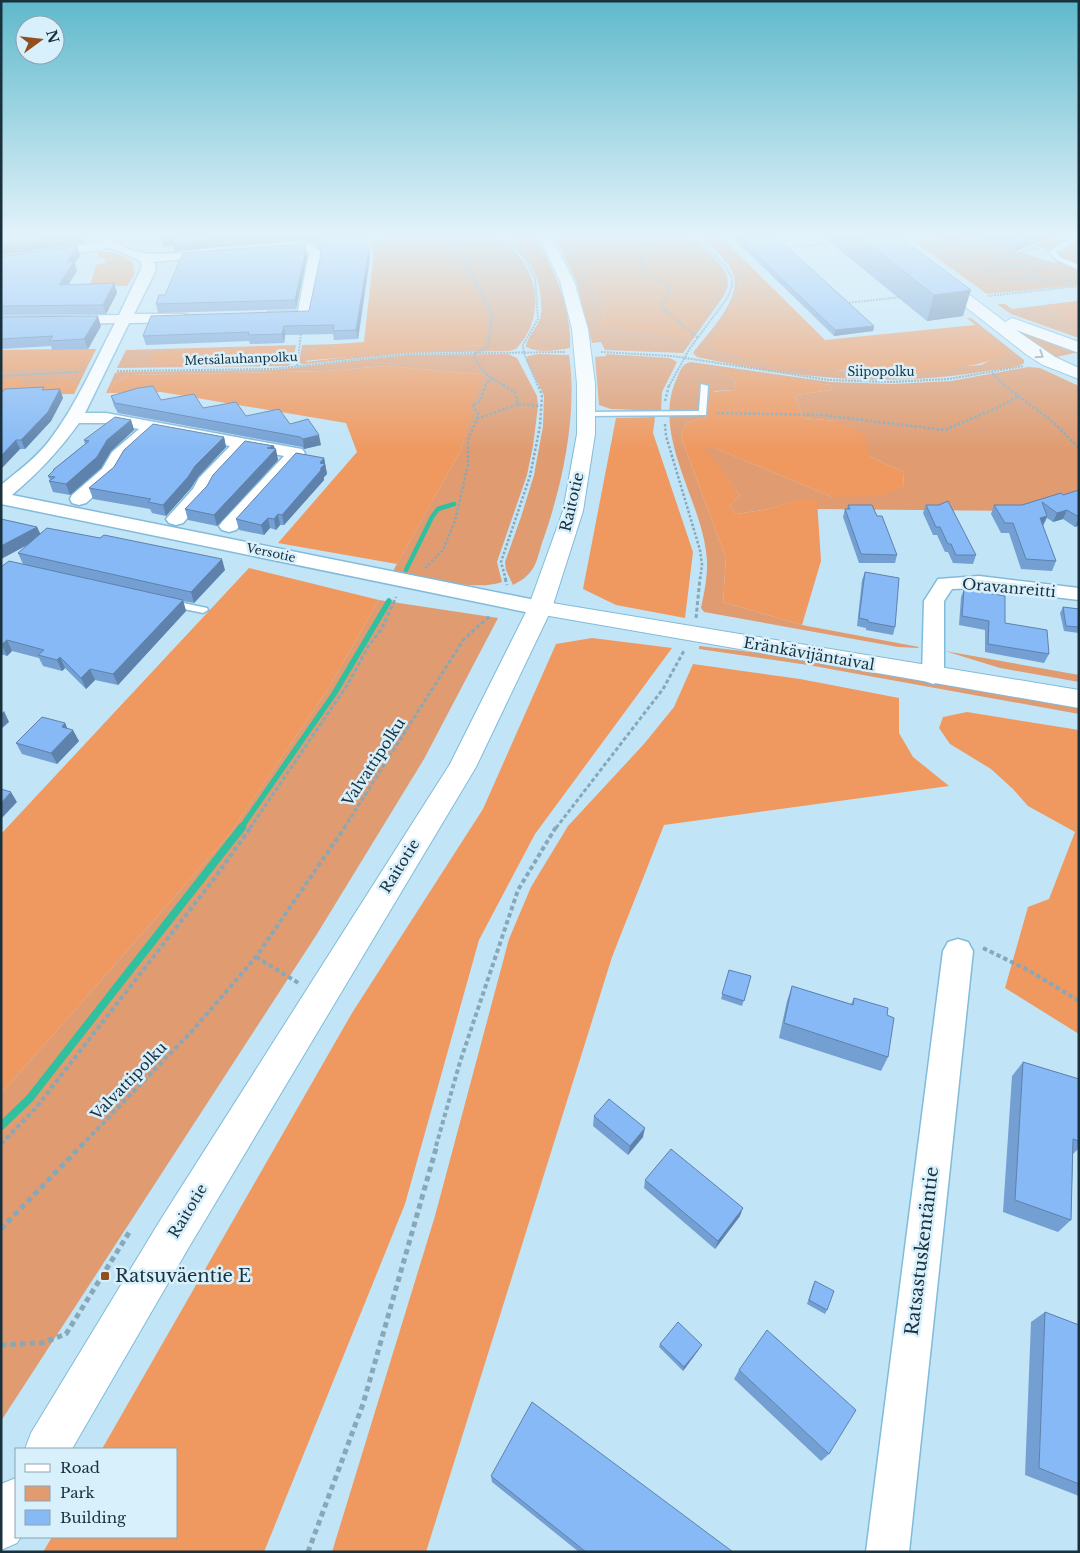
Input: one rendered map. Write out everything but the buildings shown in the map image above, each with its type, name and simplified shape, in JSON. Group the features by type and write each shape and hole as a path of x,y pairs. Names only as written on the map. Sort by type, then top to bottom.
{"main road":[{"name":"Raitotie","path":"48,1448 319,996 462,767 540,608 573,511 586,434 586,384 580,329 574,307"},
{"path":"987,307 1049,361 1079,374"},
{"path":"990,307 1022,327 1079,348"},
{"name":"Eränkävijäntaival","path":"540,608 933,676 1079,699"},
{"path":"1,1527 15,1503"}],"street":[{"path":"1,497 54,446 74,418 130,307"},
{"path":"255,316 304,314 305,307"},
{"path":"1,321 196,318"},
{"path":"74,418 106,418 296,453 229,526"},
{"path":"79,499 110,472 118,456 152,426"},
{"path":"176,519 202,491 205,482 243,443"},
{"name":"Versotie","path":"1,497 540,608"},
{"name":"Oravanreitti","path":"933,676 934,601 944,583 979,582 1079,594"},
{"name":"Ratsastuskentäntie","path":"887,1552 958,951"}],"lane":[{"path":"586,414 703,413 704,386"},
{"path":"157,600 203,610"}],"path":[{"path":"489,307 492,313 488,346 474,354 476,365 492,378 515,392 518,404"},
{"path":"524,353 523,345 538,319 538,307"},
{"path":"662,307 698,338"},
{"path":"297,366 296,362 304,314"},
{"name":"Metsälauhanpolku","path":"1,376 267,369 406,354 570,352"},
{"name":"Siipopolku","path":"596,352 643,353 829,380 891,382 949,379 991,373 1049,361"},
{"name":"Valvattipolku","path":"1,1229 193,1030 256,957 332,848 464,639 495,612 507,583 501,562 530,476 537,446 542,395 524,353"},
{"path":"991,373 1017,397 1053,422 1079,448"},
{"path":"423,570 443,550 455,521 468,465 468,440 478,413 472,405 480,401 485,386 492,378"},
{"path":"703,413 822,415 945,430 1001,406 1017,397"},
{"path":"477,419 518,404 541,406"},
{"path":"1,1144 41,1102 214,879 290,772 348,684 369,645 381,630 396,596"},
{"path":"308,1552 362,1404 460,1062 518,890 558,824 663,689 692,633"},
{"path":"958,951 982,948 1030,971 1079,1001"},
{"path":"256,957 319,996"},
{"path":"1,1345 42,1343 66,1334 130,1232"}],"green space":[{"path":"474,307 535,307 530,328 524,339 516,349 509,351 406,353 299,363 302,345 337,344 333,348 313,349 306,362 372,354 484,345"},
{"path":"541,307 566,307 570,333 570,348 542,351 526,347 541,317"},
{"path":"583,307 605,307 601,325 635,307 716,307 683,353 605,350 601,342 592,343"},
{"path":"727,307 732,307 709,346 764,362 853,372 921,370 981,365 1007,352 967,318 971,318 1024,360 1024,363 1012,368 951,376 878,380 805,375 697,357 693,353"},
{"path":"1002,307 1012,309 1079,307 1079,338 1011,314"},
{"path":"1021,330 1079,352 1052,358 1014,332"},
{"path":"296,345 293,362 288,366 117,368 126,350"},
{"path":"96,349 74,394 1,395 1,350"},
{"path":"508,354 517,358 537,396 538,406 527,475 497,562 502,582 491,585 448,583 393,571 461,450 480,374 385,366 328,371 128,375 113,384 109,393 106,393 115,373 119,372 273,370 406,355"},
{"path":"538,354 569,355 571,378 570,426 562,475 536,561 527,576 513,585 506,570 505,562 534,475 543,426 544,395 526,360 528,356"},
{"path":"606,354 670,358 677,362 662,392 661,411 611,409 599,405 595,357 606,356"},
{"path":"691,362 830,382 892,384 951,381 1028,367 1040,368 1079,386 1079,493 1024,511 817,509 817,500 797,500 768,509 736,514 730,506 740,495 703,448 715,448 832,497 904,487 903,472 869,456 836,421 803,418 796,398 797,395 830,390 831,385 721,372 735,379 734,390 714,391 707,417 686,423 681,437 726,558 723,602 802,625 919,647 898,647 704,612 701,608 707,573 706,551 702,530 679,464 670,420 670,399 677,378 683,366"},
{"path":"379,600 498,618 424,759 317,934 1,1421 1,1094 229,835 327,691"},
{"path":"699,646 778,655 1079,707 1079,714 808,665 699,649"},
{"path":"945,651 1079,675 1079,682 1000,668"}],"shaded area":[{"path":"368,307 484,307 487,313 484,345 303,361 315,349 333,348 337,344 364,342"},
{"path":"605,307 706,307 688,338 601,325"},
{"path":"731,307 792,307 825,340 975,325 1008,352 989,361 960,367 926,371 889,372 786,366 749,359 708,346"},
{"path":"1049,307 1079,307 1079,324 1065,319"},
{"path":"291,347 287,362 260,365 155,364 148,362 156,351"},
{"path":"96,349 90,361 76,367 1,369 1,350"},
{"path":"385,366 481,374 461,450 397,564 278,543 357,452 346,423 161,392 109,393 113,384 128,375 328,371"},
{"path":"721,370 831,385 830,390 797,395 796,398 803,418 836,421 865,434 869,456 903,472 904,487 880,496 832,497 715,448 704,448 740,495 730,506 736,514 768,509 796,500 817,500 821,561 802,625 723,602 726,558 681,437 686,423 707,417 710,392 734,390 735,379 720,372"},
{"path":"21,377 19,384 35,385 64,380 73,381 77,387 74,394 1,394 1,378"},
{"path":"655,417 653,433 693,552 685,618 616,605 583,589 616,418"},
{"path":"249,568 379,600 327,691 229,835 1,1094 1,834"},
{"path":"592,638 672,648 535,834 479,940 405,1204 264,1552 43,1552 51,1538 178,1538 178,1448 103,1448 352,1013 483,809 556,644"},
{"path":"693,664 800,679 899,698 899,733 913,757 949,786 664,825 612,957 426,1552 332,1552 435,1216 509,939 531,887 568,826 644,744 674,707"},
{"path":"967,712 1079,730 1079,1034 1005,988 1028,907 1049,899 1075,832 1028,806 991,769 950,744 939,728 943,717"}],"waterway":[{"path":"406,570 432,517 438,509 454,504"},
{"path":"241,828 334,694 389,601"},
{"path":"1,1126 30,1098 242,827"}],"place":[{"name":"Ratsuväentie E","path":"105,1276"}]}
